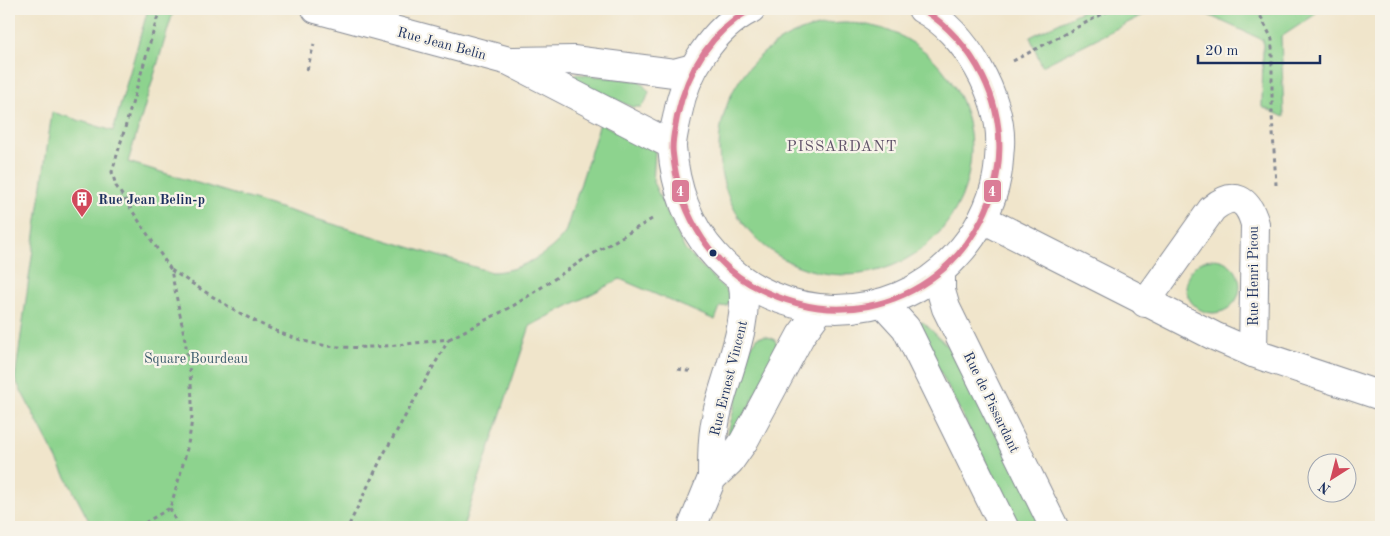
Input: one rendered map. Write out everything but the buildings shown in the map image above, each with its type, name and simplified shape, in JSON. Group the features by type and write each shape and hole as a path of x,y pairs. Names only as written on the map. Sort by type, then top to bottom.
{"street":[{"name":"Rue Jean Belin","path":"316,9 509,61 672,145"},
{"path":"747,10 725,28 707,48 693,68 680,101 672,145 682,200 697,230 715,256 742,280 788,302 820,309 849,310 883,303 916,290 941,273 970,242 983,219 997,177 1000,142 995,107 983,75 960,40 922,9"},
{"name":"Rue Jean Belin","path":"509,61 573,60 674,73 693,68"},
{"name":"Rue Henri Picou","path":"1145,303 1212,209 1221,201 1233,198 1243,201 1251,212 1255,224 1253,353"},
{"path":"983,219 1145,303 1253,353 1381,396"},
{"name":"Rue de Pissardant","path":"941,273 942,291 946,308 1054,527"},
{"name":"Rue Ernest Vincent","path":"692,527 712,478 712,446 717,412 746,307 742,280"},
{"path":"883,303 906,328 1004,527"},
{"name":"Rue Ernest Vincent","path":"712,478 730,461 744,441 801,335 820,309"}],"path":[{"path":"160,9 112,172 116,186 171,270 189,370 192,416 180,476 170,508 178,527"},
{"path":"983,75 1034,52 1112,9"},
{"path":"1255,224 1278,220 1272,115 1272,39 1257,9"},
{"path":"171,270 257,322 291,338 338,347 396,345 449,339 513,306 586,258 682,200"},
{"path":"348,527 382,457 449,339"},
{"path":"138,527 170,508"}],"green space":[{"name":"Square Bourdeau","path":"148,9 174,9 128,162 491,272 512,269 542,255 559,241 565,233 600,123 655,151 653,182 685,250 732,296 727,306 720,307 715,320 620,279 530,326 463,527 92,527 15,379 52,112 113,131"},
{"path":"1086,9 1155,9 1042,66 1030,37"},
{"path":"1195,9 1313,9 1316,14 1281,37 1284,117 1262,107 1263,40"},
{"path":"833,23 857,23 893,32 925,51 943,69 962,101 966,112 971,137 969,174 962,197 943,229 925,247 893,266 882,270 857,275 833,275 797,266 765,247 747,229 728,197 724,186 719,161 719,137 728,101 747,69 765,51 797,32 808,28"},
{"path":"577,74 640,81 649,92 645,103 641,107 632,107 575,81 572,77"},
{"path":"1208,259 1218,259 1228,263 1236,271 1240,286 1236,301 1228,309 1218,313 1208,313 1198,309 1190,301 1186,291 1186,281 1190,271 1198,263"},
{"path":"923,322 958,356 1046,527 1019,527 916,324"},
{"path":"765,336 774,339 779,348 733,438 728,433 748,351 758,337"}],"transit line":[{"name":"4","path":"751,9 736,19 712,42 702,55 687,84 681,100 672,145 681,192 687,211 707,245 719,260 734,273 750,284 792,302 807,306 837,309 868,306 904,294 936,275 962,250 982,219 994,185 999,150 996,113 983,77 965,48 957,39 941,23 922,9"}],"place":[{"name":"Rue Jean Belin-p","path":"82,218"}],"district":[{"name":"PISSARDANT","path":"842,146"}]}
